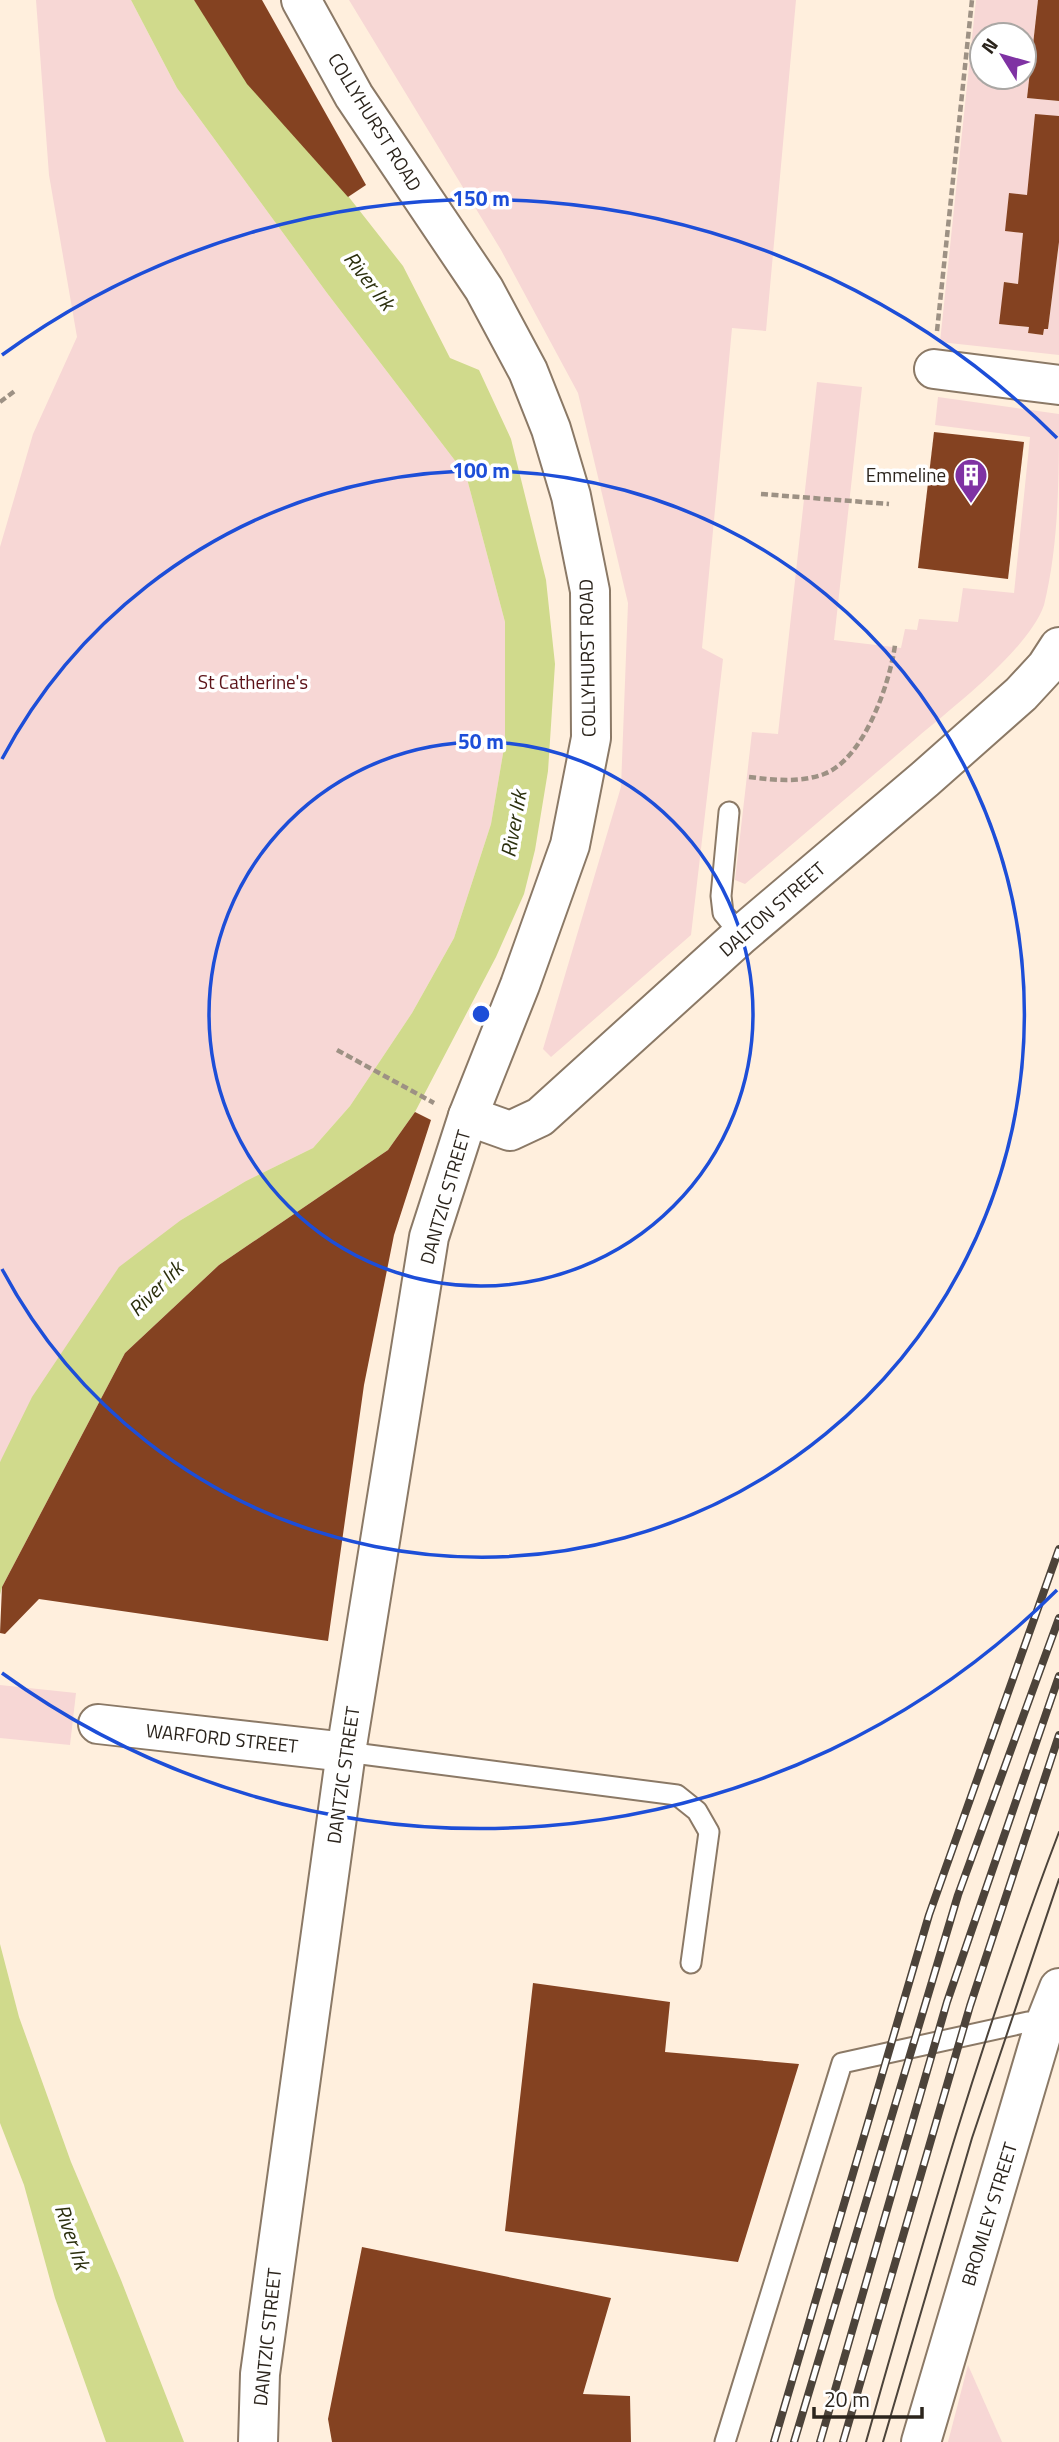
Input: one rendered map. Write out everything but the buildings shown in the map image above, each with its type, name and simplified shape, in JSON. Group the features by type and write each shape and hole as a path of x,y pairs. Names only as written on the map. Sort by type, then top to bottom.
{"street":[{"name":"COLLYHURST ROAD","path":"301,0 354,96 484,289 527,372 551,429 571,496 590,591 591,738 570,845 520,985 468,1116"},
{"path":"935,351 1059,385"},
{"name":"DALTON STREET","path":"468,1116 510,1131 540,1117 741,935 1021,694 1046,667 1059,647"},
{"name":"DANTZIC STREET","path":"258,2442 260,2374 346,1752 429,1237 468,1116"},
{"name":"WARFORD STREET","path":"98,1724 346,1752"},
{"name":"BROMLEY STREET","path":"921,2442 1044,2026 1059,1988"}],"lane":[{"path":"729,812 721,896 723,913 741,935"},
{"path":"346,1752 677,1795 697,1811 709,1832 691,1963"},
{"path":"725,2442 842,2063 1028,2022 1044,2026"}],"path":[{"path":"935,351 971,0"},
{"path":"0,402 16,390"},
{"path":"761,494 889,504"},
{"path":"750,777 792,781 815,776 827,773 851,754 874,718 892,665 895,645"},
{"path":"337,1050 427,1100"}],"green space":[{"name":"St Catherine's","path":"36,0 131,0 177,88 327,293 466,475 505,622 505,742 491,824 454,938 412,1013 350,1106 313,1148 246,1181 181,1220 0,1462 0,547 33,434 77,337 49,175"},
{"path":"349,0 796,0 766,331 732,328 702,648 723,659 691,935 551,1057 543,1049 621,787 628,603 578,393 501,250"},
{"path":"976,0 1038,0 1036,21 974,21"},
{"path":"968,76 968,91 1028,91 1027,98 1059,101 1059,116 1027,195 1009,194 1006,231 1023,233 1018,284 1005,282 999,324 1029,327 1028,333 1043,335 1044,329 1048,329 1059,242 1059,355 940,342"},
{"path":"817,382 862,387 834,640 901,648 905,629 917,630 919,619 958,622 963,588 1014,593 1030,437 935,425 938,397 1059,414 1053,558 1044,605 1035,623 1005,660 966,697 745,884 735,880 752,732 778,734"},
{"path":"0,1685 76,1693 70,1745 0,1738"},
{"path":"968,2365 1002,2442 948,2442"}],"water":[{"name":"River Irk","path":"131,0 194,0 403,266 450,358 479,370 511,439 546,580 555,664 548,771 535,850 524,894 496,957 415,1112 388,1150 219,1265 125,1353 0,1595 0,1462 32,1397 119,1267 181,1220 246,1181 313,1148 350,1106 412,1013 454,938 491,824 505,742 505,622 466,475 327,293 177,88"},
{"name":"River Irk","path":"0,1944 19,2017 71,2162 121,2280 184,2442 106,2442 55,2298 24,2185 0,2123"}],"tram line":[{"path":"866,2442 980,2058 1059,1832"},
{"path":"883,2442 972,2138 1059,1879"}],"railway":[{"path":"774,2442 929,1915 1059,1549"},
{"path":"794,2442 958,1895 1059,1618"},
{"path":"820,2442 947,2002 1059,1676"},
{"path":"843,2442 970,2006 1059,1735"}],"place":[{"name":"Emmeline","path":"971,505"}]}
